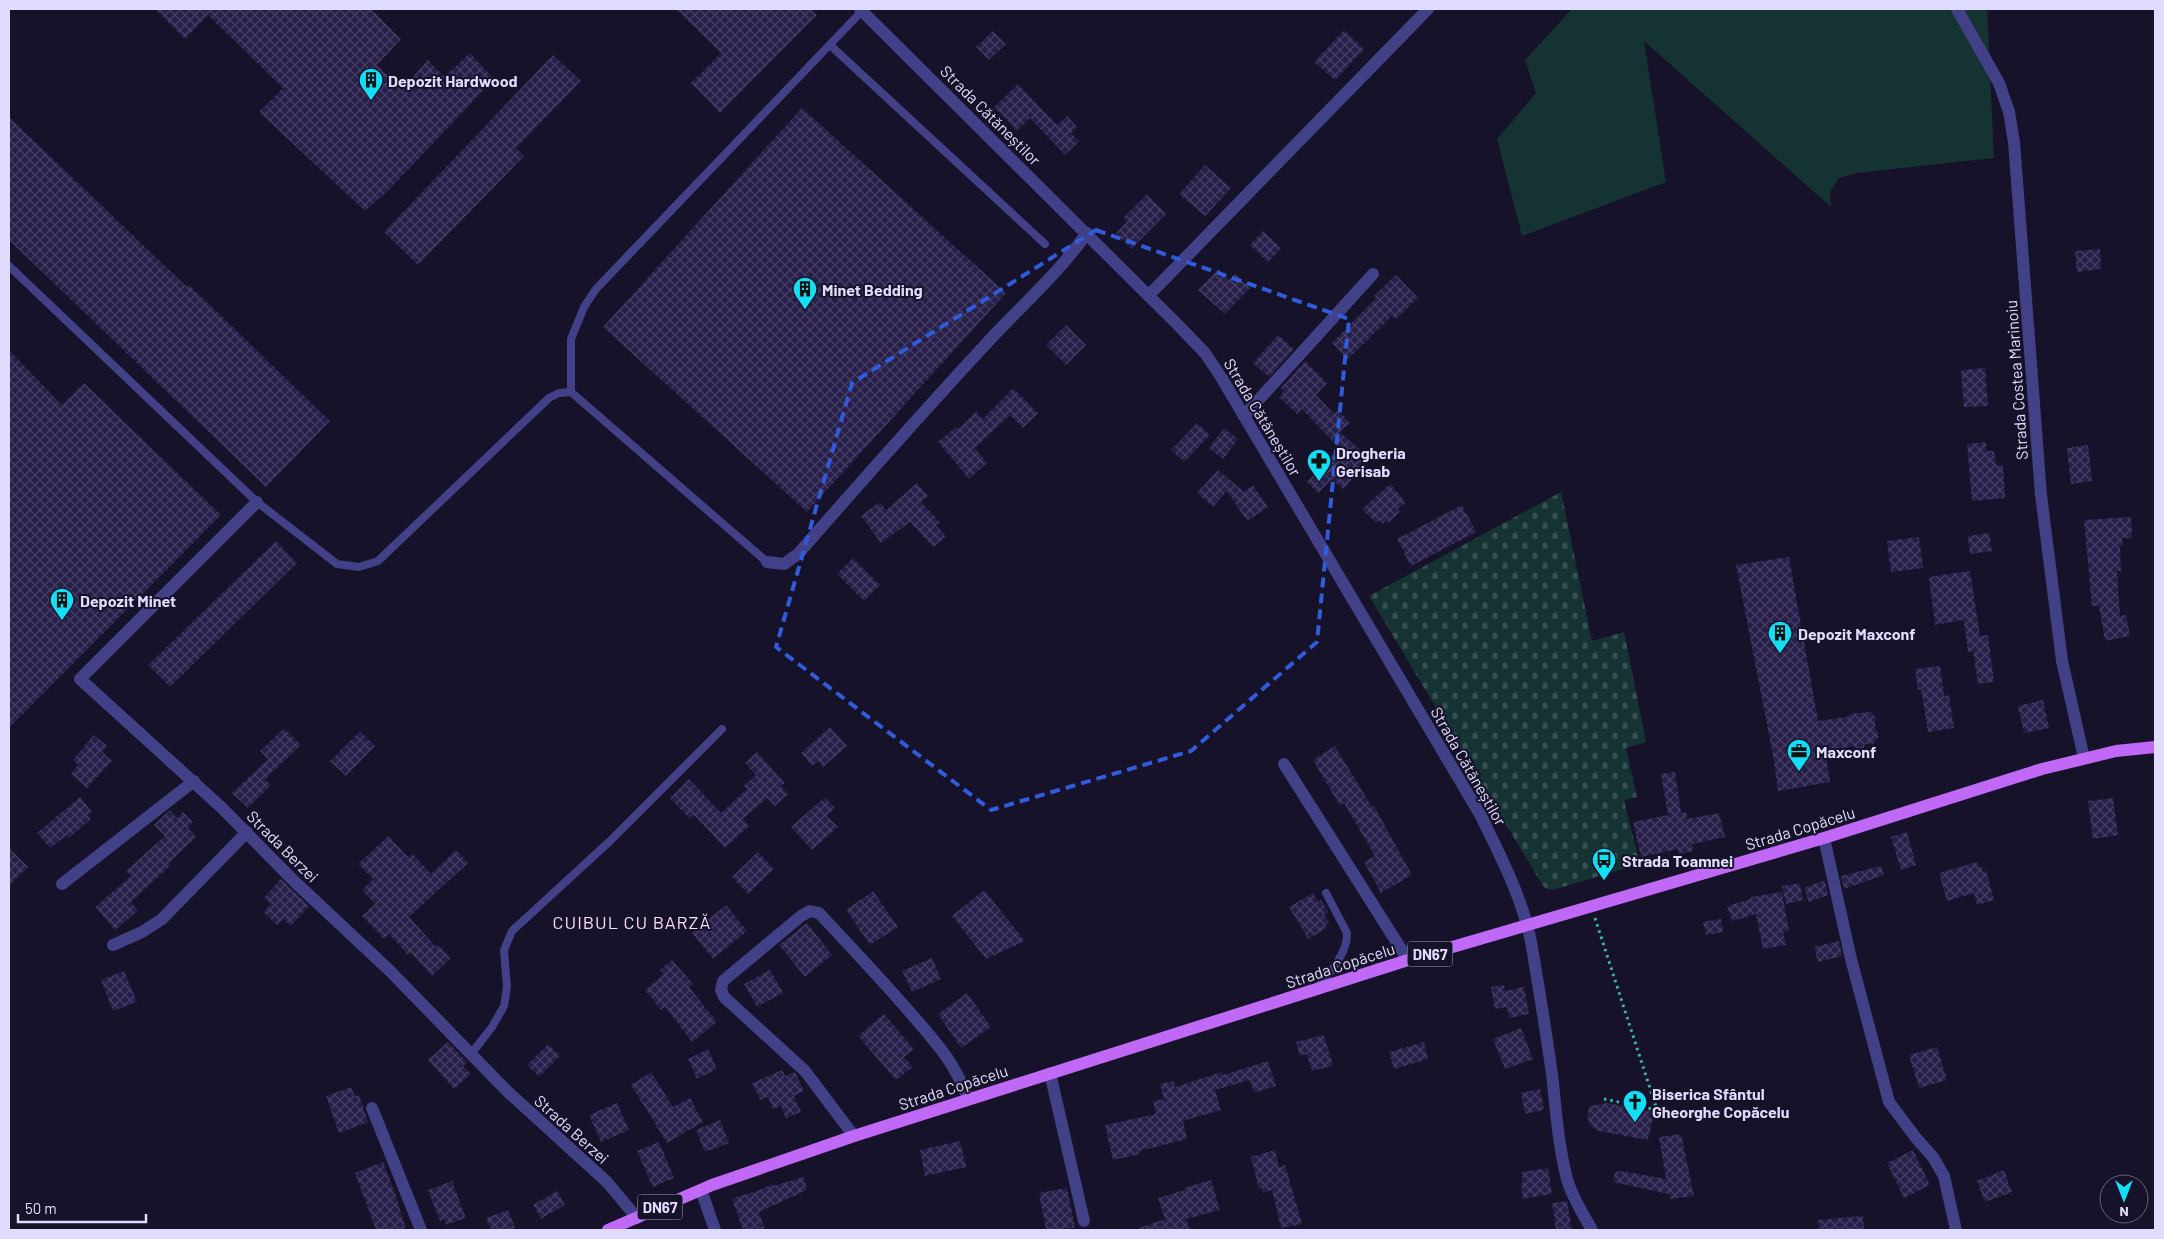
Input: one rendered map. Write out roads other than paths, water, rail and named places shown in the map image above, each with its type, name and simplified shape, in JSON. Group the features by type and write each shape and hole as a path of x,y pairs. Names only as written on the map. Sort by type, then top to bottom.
{"main road":[{"name":"Strada Copăcelu","path":"706,1188 854,1136 1408,960 1824,838 2042,769 2116,751 2155,747"},
{"name":"DN67","path":"608,1230 706,1188"}],"street":[{"path":"1149,295 1428,9"},
{"name":"Strada Costea Marinoiu","path":"1957,9 1998,83 2009,112 2041,495 2062,661 2084,758"},
{"name":"Strada Cătăneștilor","path":"861,10 1205,352 1481,816 1512,884 1526,925"},
{"path":"767,562 784,564 798,554 907,429 1006,322 1071,256 1087,233"},
{"path":"1244,416 1373,274"},
{"name":"Strada Berzei","path":"257,502 80,679 194,782 295,882 389,970 470,1054 538,1120 607,1182 637,1218"},
{"path":"1284,764 1408,960"},
{"path":"62,884 194,782"},
{"path":"113,946 142,932 162,919 246,832"},
{"path":"1824,838 1851,959 1889,1102 1933,1157 1944,1176 1956,1230"},
{"path":"854,1136 805,1071 724,997 721,990 723,981 801,916 810,911 819,913 893,992 946,1055 961,1078 968,1099"},
{"path":"1526,925 1532,944 1552,1075 1558,1140 1573,1195 1592,1230"},
{"path":"1050,1073 1084,1222"},
{"path":"372,1108 420,1230"},
{"path":"706,1188 716,1230"}],"lane":[{"path":"571,392 571,339 584,307 596,289 861,10"},
{"path":"830,44 1045,244"},
{"path":"9,266 257,502 337,564 359,567 378,561 549,398 559,393 571,392 767,562"},
{"path":"470,1054 492,1027 504,1006 507,987 504,950 512,931 610,841 722,729"},
{"path":"1317,989 1331,971 1348,940 1347,933 1326,893"}],"place":[{"name":"Depozit Hardwood","path":"371,101"},
{"name":"Minet Bedding","path":"805,310"},
{"name":"Drogheria Gerisab","path":"1319,482"},
{"name":"Depozit Minet","path":"62,621"},
{"name":"Depozit Maxconf","path":"1780,654"},
{"name":"Maxconf","path":"1799,772"},
{"name":"Strada Toamnei","path":"1604,881"},
{"name":"Biserica Sfântul Gheorghe Copăcelu","path":"1635,1123"}],"district":[{"name":"CUIBUL CU BARZĂ","path":"632,922"}]}
